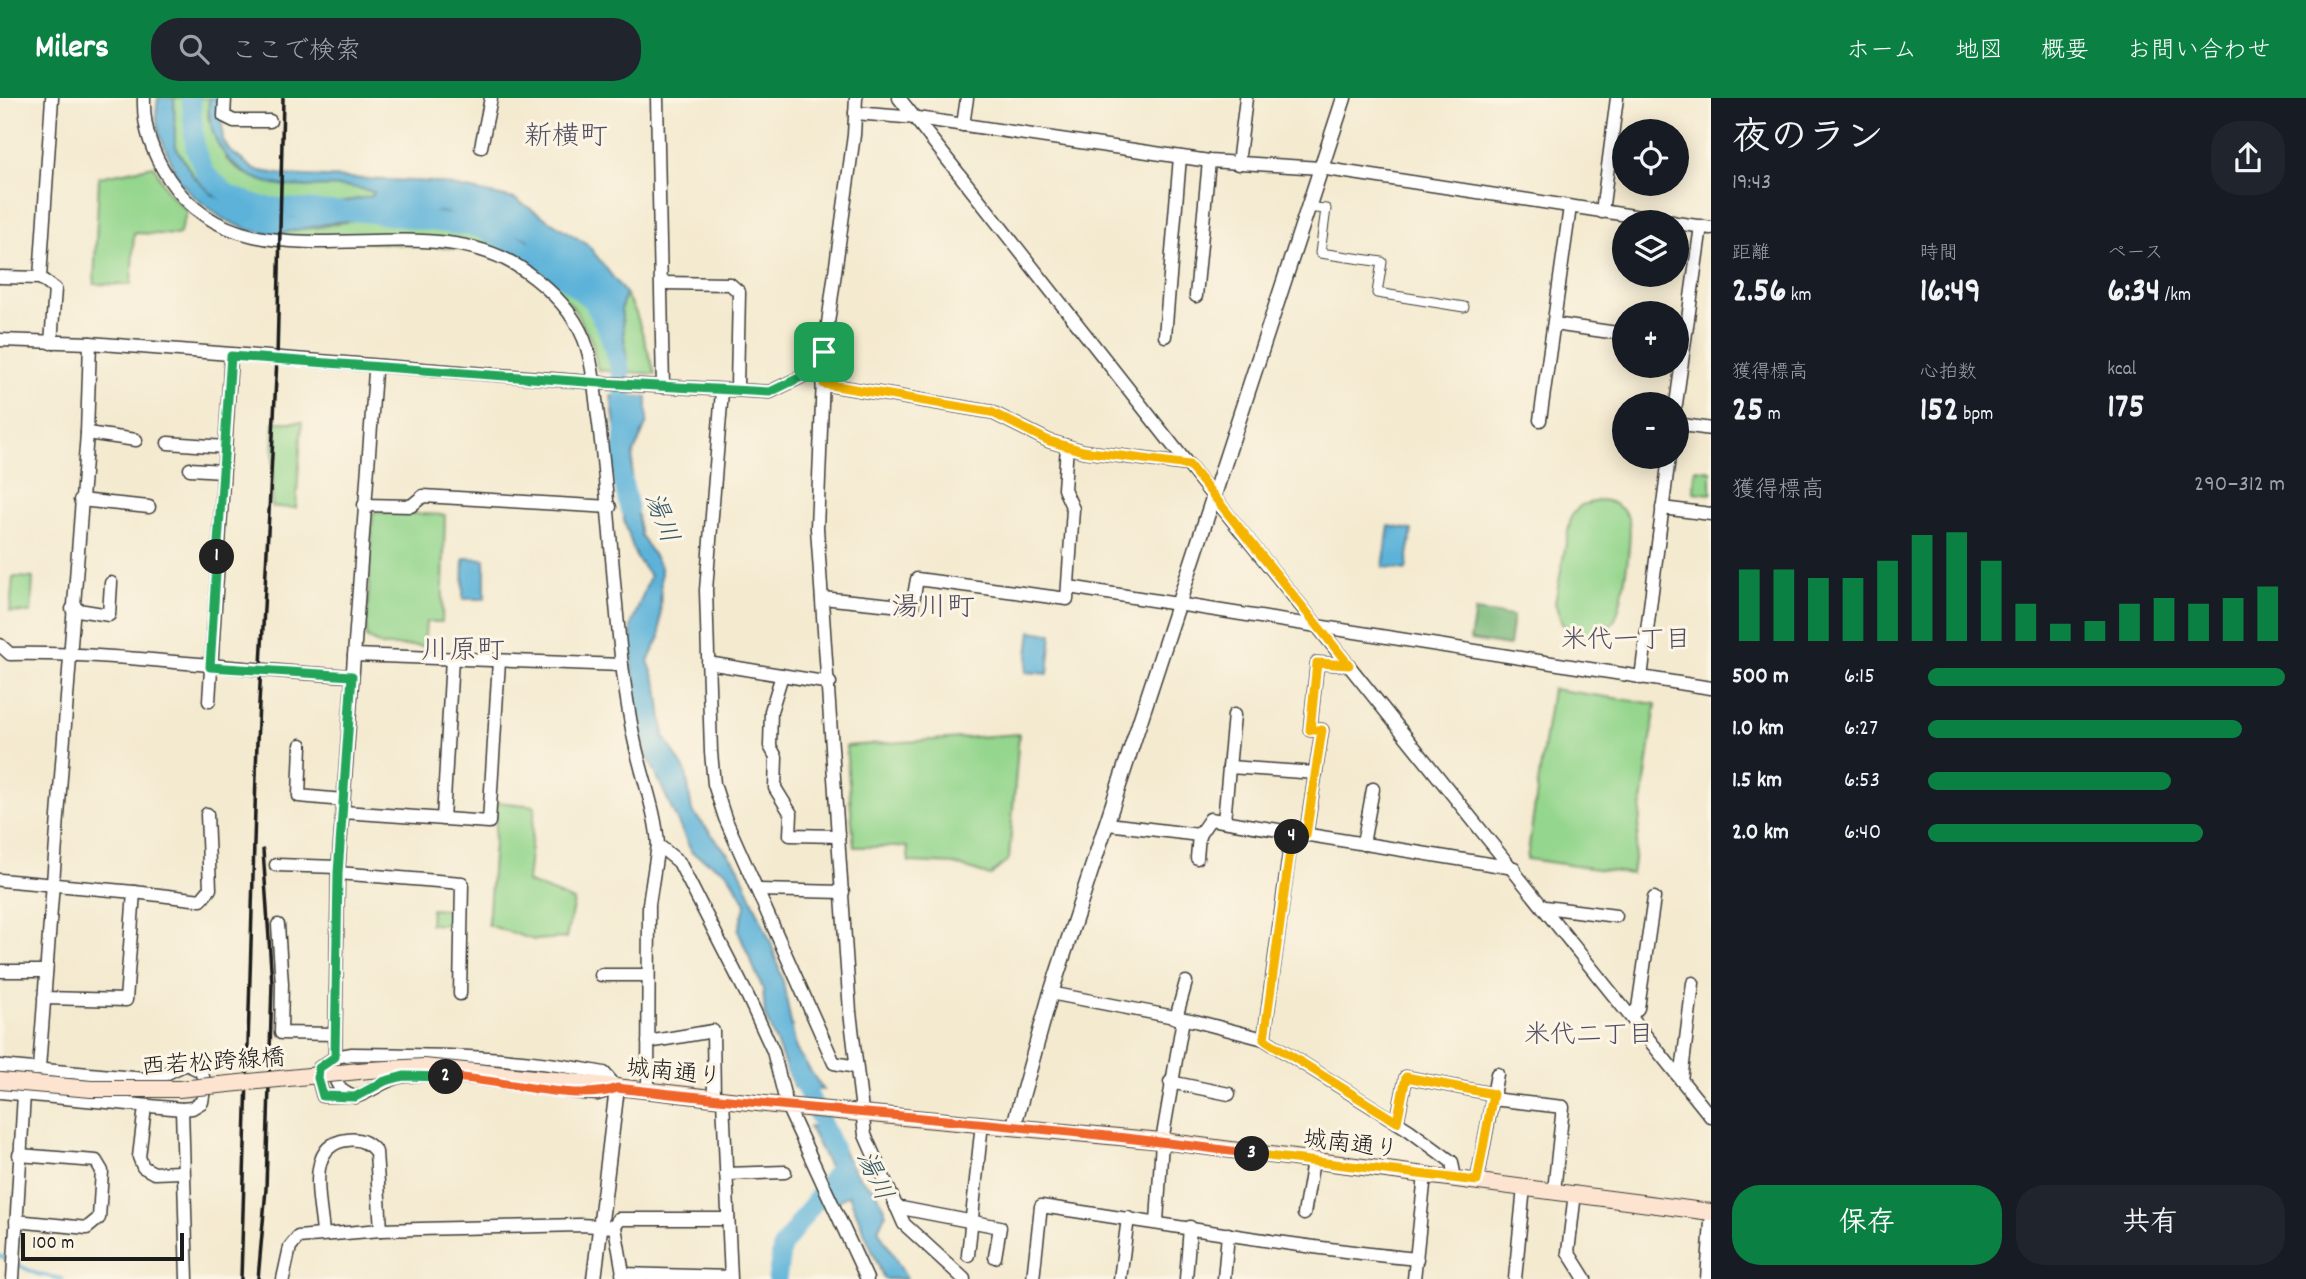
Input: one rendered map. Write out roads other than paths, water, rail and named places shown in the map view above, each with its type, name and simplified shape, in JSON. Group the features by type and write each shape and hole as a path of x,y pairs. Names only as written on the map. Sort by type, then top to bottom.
{"main road":[{"name":"西若松跨線橋","path":"0,1081 91,1089 180,1089 413,1068 555,1080"},
{"name":"城南通り","path":"555,1080 787,1106 1162,1140 1575,1193 1711,1216"}],"street":[{"path":"40,278 52,98"},
{"path":"144,98 145,129 157,159 180,193 214,221 234,233 265,239 431,243 470,248 523,269 570,313 584,339 597,383 622,665 632,730 656,823 658,845 649,904 648,1091"},
{"path":"225,98 224,116 234,121 270,121"},
{"path":"481,146 491,98"},
{"path":"657,98 662,283 661,387"},
{"path":"856,98 824,352 817,514 856,1068 865,1135 904,1224 964,1279"},
{"path":"899,98 1213,497 1514,868 1711,1117"},
{"path":"963,125 967,98"},
{"path":"1238,164 1247,98"},
{"path":"1014,1125 1016,1107 1051,993 1344,98"},
{"path":"1602,212 1616,98"},
{"path":"855,113 917,118 1209,161 1320,168 1612,214"},
{"path":"1165,336 1180,157"},
{"path":"1196,296 1209,161"},
{"path":"1540,420 1570,207"},
{"path":"1315,208 1326,209 1320,253 1381,262 1377,293 1464,307"},
{"path":"1689,303 1706,227"},
{"path":"0,277 40,278 55,289 51,343"},
{"path":"662,283 730,284 739,292 737,386"},
{"path":"1554,324 1612,332"},
{"path":"0,340 90,343 597,383 770,392 803,376 824,352"},
{"path":"39,1068 87,433 90,343"},
{"path":"209,701 231,356"},
{"path":"375,372 338,870 335,1082 349,1096 363,1095 385,1081 404,1076 458,1077 597,1094 617,1088"},
{"path":"803,376 823,388 991,412 1030,433 1102,455 1189,465"},
{"path":"722,391 708,559 708,663 714,784 719,806 834,1063 856,1068"},
{"path":"1689,426 1711,429"},
{"path":"87,433 136,440"},
{"path":"168,443 225,447"},
{"path":"822,598 912,607 917,579 1066,599 1073,509 1065,489 1067,446"},
{"path":"190,469 223,471"},
{"path":"1641,678 1667,469"},
{"path":"364,505 411,506 423,496 610,507"},
{"path":"80,500 149,507"},
{"path":"1662,508 1711,514"},
{"path":"72,609 109,615 111,583"},
{"path":"1069,587 1711,688"},
{"path":"0,645 10,654 70,653 210,667 352,676"},
{"path":"354,654 622,665"},
{"path":"443,819 452,658"},
{"path":"301,745 299,796 343,806 489,822 499,661"},
{"path":"708,663 830,682"},
{"path":"1306,835 1322,730 1310,730 1317,663 1349,665"},
{"path":"782,675 771,711 770,746 776,757 775,788 791,814 790,835 839,836"},
{"path":"1224,821 1234,715"},
{"path":"1229,767 1316,774"},
{"path":"1363,844 1373,789"},
{"path":"0,880 52,883 201,900 210,889 207,814"},
{"path":"1197,858 1199,835 1210,819 1514,868"},
{"path":"1108,824 1199,835"},
{"path":"1264,1039 1292,832"},
{"path":"658,845 679,862 774,1051 787,1106 867,1279"},
{"path":"276,865 463,883 460,994"},
{"path":"758,891 843,892"},
{"path":"44,998 126,1000 134,892"},
{"path":"1631,1016 1637,1008 1654,898"},
{"path":"1545,907 1616,916"},
{"path":"278,925 282,984 281,1033 334,1034"},
{"path":"0,971 46,971"},
{"path":"601,975 647,975"},
{"path":"1157,1222 1162,1140 1186,982"},
{"path":"1681,1080 1693,983"},
{"path":"1051,993 1179,1018 1264,1039 1397,1122 1451,1161 1455,1178"},
{"path":"648,1042 713,1031 726,1174 728,1219 730,1278 623,1276 615,1227 618,1219 728,1219"},
{"path":"335,1057 459,1055 604,1073 617,1088 594,1279"},
{"path":"0,1066 145,1079 163,1075 186,1064 195,1065 204,1076 204,1096 198,1106 182,1109 0,1092"},
{"path":"1477,1181 1497,1074"},
{"path":"1397,1122 1406,1077 1493,1097 1563,1107 1554,1191"},
{"path":"1170,1082 1229,1094"},
{"path":"13,1279 24,1094"},
{"path":"1696,1098 1711,1100"},
{"path":"145,1107 139,1157 143,1167 154,1173 181,1172"},
{"path":"182,1109 181,1172 187,1279"},
{"path":"968,1255 982,1123"},
{"path":"323,1233 320,1160 330,1146 354,1139 371,1145 376,1152 381,1230"},
{"path":"16,1221 87,1228 99,1218 102,1171 96,1161 19,1155"},
{"path":"1304,1214 1313,1161"},
{"path":"726,1174 785,1172"},
{"path":"1414,1279 1425,1175"},
{"path":"1515,1279 1524,1187"},
{"path":"1575,1193 1568,1252 1585,1279"},
{"path":"1033,1279 1041,1206 1190,1227 1317,1249 1416,1259"},
{"path":"896,1207 1000,1227 995,1257"},
{"path":"1707,1279 1711,1216"},
{"path":"1119,1279 1128,1218"},
{"path":"283,1279 290,1247 298,1237 323,1233 615,1227"},
{"path":"1186,1279 1190,1227"},
{"path":"1224,1279 1228,1234"},
{"path":"0,1249 14,1261"}],"water":[{"path":"158,98 174,98 175,144 194,177 213,195 230,204 293,217 310,214 328,205 372,196 374,192 341,186 288,186 255,178 241,170 220,147 213,132 209,98 221,98 223,140 229,150 255,170 285,175 434,182 515,199 588,245 625,293 621,309 628,372 616,372 605,316 593,296 527,239 441,212 342,221 271,235 249,230 223,219 192,195 179,180 160,136 156,115"},
{"path":"611,396 647,397 647,422 633,455 631,481 641,536 661,567 660,637 648,661 658,687 664,736 686,772 692,811 738,866 771,943 783,982 796,1049 823,1090 794,1087 765,1015 763,989 738,931 746,903 727,872 692,853 644,748 633,693 631,626 650,576 636,557 624,521 623,482"},
{"path":"1389,526 1412,530 1406,570 1383,567"},
{"path":"464,558 485,559 485,599 463,599"},
{"path":"1031,631 1052,634 1048,674 1026,672"},
{"path":"809,1127 833,1127 854,1171 876,1190 886,1213 878,1229 907,1279 884,1279 849,1195 835,1203 823,1180 831,1170"}],"waterway":[{"name":"湯川","path":"191,98 195,148 205,173 229,195 262,206 369,213 480,228 535,254 593,302 608,331 619,365 626,413 620,469 629,508"},
{"name":"湯川","path":"795,1065 834,1149"},
{"path":"777,1279 782,1247 836,1172"},
{"path":"0,1256 11,1261"},
{"path":"18,1265 37,1274 62,1279"}],"railway":[{"path":"241,1279 257,742 277,359 283,98"},
{"path":"258,1279 266,1189 272,983 263,850"}],"district":[{"name":"新横町","path":"566,134"},
{"name":"湯川町","path":"933,605"},
{"name":"米代一丁目","path":"1626,638"},
{"name":"川原町","path":"463,648"},
{"name":"米代二丁目","path":"1589,1033"}]}
